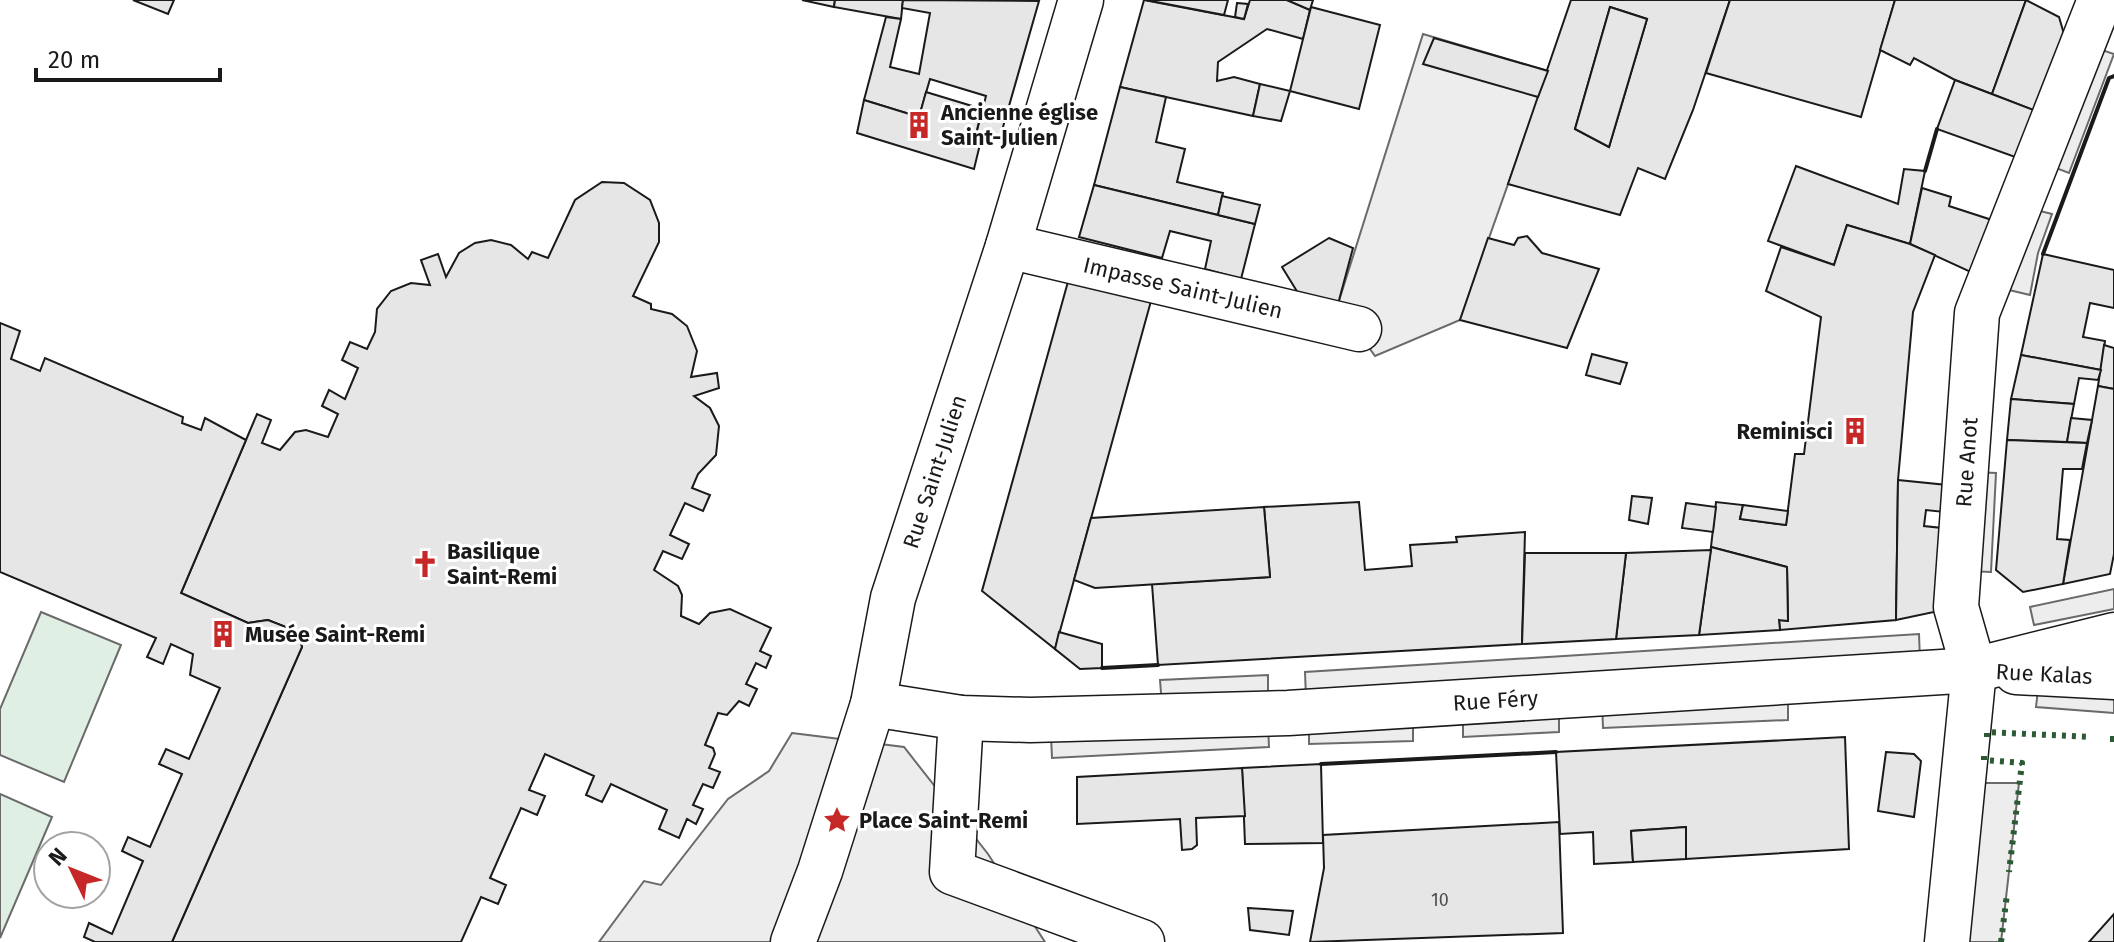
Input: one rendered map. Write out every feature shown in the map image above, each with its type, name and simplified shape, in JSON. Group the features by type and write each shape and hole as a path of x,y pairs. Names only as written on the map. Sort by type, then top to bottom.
{"street":[{"name":"Rue Saint-Julien","path":"793,942 820,871 873,704 893,598 1008,246 1081,0"},
{"name":"Rue Anot","path":"1947,942 1974,670 1956,607 1977,313 2100,0"},
{"name":"Impasse Saint-Julien","path":"1008,246 1359,329"},
{"name":"Rue Féry","path":"873,704 961,718 1030,720 1288,713 1974,670 2114,635"},
{"name":"Rue Kalas","path":"1974,670 2114,677"},
{"path":"961,718 952,872 1142,942"}],"green space":[{"path":"41,612 121,645 64,782 0,755 0,709"},
{"path":"0,794 52,817 46,830 32,830 32,864 0,938"}],"shaded area":[{"path":"1423,34 1548,71 1460,320 1375,356 1338,304"},
{"path":"2093,47 2114,54 2069,173 2048,165"},
{"path":"2032,209 2052,214 2038,253 2030,295 2009,290"},
{"path":"1973,472 1996,473 1991,572 1967,571"},
{"path":"2114,589 2114,609 2034,625 2030,607"},
{"path":"1919,634 1920,660 1306,698 1305,672"},
{"path":"1268,675 1268,700 1162,706 1160,680"},
{"path":"2038,689 2114,695 2114,713 2036,707"},
{"path":"1788,695 1788,720 1603,728 1602,703"},
{"path":"1559,707 1559,732 1463,737 1463,712"},
{"path":"1413,717 1413,741 1309,744 1309,720"},
{"path":"1268,725 1269,747 1052,758 1051,736"},
{"name":"Place Saint-Remi","path":"792,733 904,747 988,854 1045,942 599,942 644,881 661,885 728,799 769,771"},
{"path":"1982,783 2019,783 2001,942 1965,942"}],"building":[{"path":"133,0 174,0 168,14"},
{"path":"802,0 835,0 834,7"},
{"path":"835,0 903,0 901,19 834,7"},
{"path":"903,0 1039,1 999,141 976,134 986,96 930,79 919,117 864,100 886,17 901,19 890,67 919,74 930,13 902,8"},
{"path":"1144,0 1244,19 1250,0 1287,0 1310,10 1303,39 1267,29 1218,62 1217,81 1234,77 1260,84 1253,116 1120,87"},
{"path":"1146,0 1228,0 1224,15"},
{"path":"1287,0 1313,0 1310,10"},
{"path":"1571,0 1730,0 1693,110 1665,179 1638,168 1620,215 1508,184","holes":["1610,7 1647,19 1609,147 1575,129"]},
{"path":"1730,0 1895,0 1861,117 1706,73"},
{"path":"1895,0 2026,0 1992,94 1955,80 1914,58 1910,65 1880,50"},
{"path":"2026,0 2059,17 2064,34 2036,111 1992,94"},
{"path":"1237,3 1248,4 1244,19 1235,17"},
{"path":"1311,7 1380,25 1359,109 1290,91"},
{"path":"1610,7 1647,19 1609,147 1575,129"},
{"path":"1434,38 1548,71 1538,97 1423,64"},
{"path":"1955,80 2036,111 2018,158 1937,129"},
{"path":"1260,84 1290,91 1281,121 1253,116"},
{"path":"1120,87 1166,97 1156,142 1185,149 1177,182 1223,193 1218,215 1094,185"},
{"name":"Ancienne église Saint-Julien","path":"926,92 982,109 976,134 982,136 974,169 857,133 864,100 919,117"},
{"path":"1796,166 1898,204 1904,169 1925,171 1910,244 1847,225 1834,265 1768,241"},
{"name":"Basilique Saint-Remi","path":"602,182 624,183 650,200 659,223 659,242 633,296 651,304 651,309 672,314 687,326 697,351 691,377 717,373 719,388 694,396 710,408 719,426 716,455 698,474 692,488 710,495 703,511 685,503 670,535 689,544 682,559 663,551 654,570 678,586 682,595 681,616 699,624 710,613 730,609 771,628 760,651 771,656 766,668 756,663 746,684 757,689 749,706 739,701 727,715 718,713 705,745 713,748 715,754 709,768 720,772 713,788 703,784 693,805 703,809 696,824 687,819 679,838 659,829 667,810 611,784 602,802 586,795 594,776 545,754 529,790 545,796 537,815 521,808 490,878 506,885 498,904 481,897 461,942 172,942 302,647 296,631 268,620 248,623 181,593 257,414 271,420 262,443 280,450 295,432 306,430 328,437 338,414 322,406 329,390 345,399 358,368 342,360 350,342 367,349 375,332 377,309 391,291 411,283 430,285 421,260 438,254 446,277 459,253 475,243 491,240 511,245 528,259 532,252 548,258 575,200"},
{"path":"1094,185 1255,224 1241,279 1205,269 1211,241 1170,231 1162,258 1079,237"},
{"path":"1922,188 1951,197 1949,206 1995,221 1975,274 1910,244"},
{"path":"1222,196 1260,205 1255,224 1218,215"},
{"name":"Reminisci","path":"1847,225 1935,255 1913,312 1898,480 1896,620 1780,630 1779,620 1788,621 1787,567 1711,547 1716,502 1743,505 1740,519 1786,525 1795,454 1804,454 1821,317 1766,291 1781,247 1834,265"},
{"path":"1527,236 1542,253 1599,269 1567,348 1460,320 1488,238 1514,245 1518,238"},
{"path":"1329,238 1353,248 1338,304 1298,293 1282,267"},
{"path":"2043,254 2114,270 2114,308 2090,303 2083,337 2105,341 2101,370 2021,355"},
{"path":"1069,278 1151,301 1055,649 982,591"},
{"name":"Musée Saint-Remi","path":"0,323 20,331 11,359 40,371 45,358 183,417 182,423 201,430 205,418 246,440 181,593 248,623 268,620 296,631 302,647 172,942 95,942 84,937 89,923 112,934 143,861 122,851 128,837 150,847 182,774 159,764 166,749 189,759 220,688 190,675 193,654 171,644 163,664 147,657 156,638 0,572"},
{"path":"2104,345 2114,348 2114,389 2098,386"},
{"path":"1592,354 1627,363 1620,384 1586,375"},
{"path":"2021,355 2101,370 2098,380 2079,378 2074,404 2011,399"},
{"path":"2098,386 2114,389 2114,554 2110,574 2063,584"},
{"path":"2011,399 2074,404 2067,442 2007,440"},
{"path":"2071,418 2092,420 2087,443 2067,442"},
{"path":"2007,440 2087,443 2082,469 2063,469 2057,539 2070,540 2063,584 2023,592 1996,570"},
{"path":"1898,480 1947,485 1944,512 1926,510 1924,526 1942,528 1934,612 1896,620"},
{"path":"1632,496 1652,498 1648,524 1629,520"},
{"path":"1359,502 1365,570 1412,566 1410,545 1457,542 1456,537 1525,532 1522,644 1158,665 1152,584 1270,577 1264,507"},
{"path":"1686,503 1716,507 1713,532 1682,528"},
{"path":"1743,505 1788,511 1786,525 1740,519"},
{"path":"1264,507 1270,577 1095,588 1074,580 1091,518"},
{"path":"1711,547 1787,567 1788,621 1779,620 1780,630 1699,635"},
{"path":"1711,550 1699,635 1616,639 1626,553"},
{"path":"1525,553 1626,553 1616,639 1522,644"},
{"path":"1059,632 1102,644 1102,668 1080,669 1055,649"},
{"path":"1845,737 1849,849 1686,859 1686,827 1631,831 1633,862 1594,864 1593,832 1560,834 1556,752"},
{"path":"1886,752 1914,754 1921,761 1914,817 1878,811"},
{"path":"1321,764 1323,843 1245,844 1242,768"},
{"path":"1242,768 1245,816 1196,818 1197,845 1192,849 1182,850 1180,819 1077,824 1077,777"},
{"path":"1559,822 1563,933 1310,942 1324,868 1323,835"},
{"path":"1686,827 1686,859 1633,862 1631,831"},
{"path":"1248,908 1293,911 1289,935 1250,930"},
{"path":"2114,914 2114,942 2089,942"}],"hedge":[{"path":"1987,737 1987,732 2091,737"},
{"path":"1984,756 1984,760 2022,763 2009,872"},
{"path":"2001,942 2007,894"}],"wall":[{"path":"2043,254 2109,78 2114,76"},
{"path":"1925,171 1937,129"},
{"path":"1102,668 1158,665"},
{"path":"1321,764 1556,752"}],"place":[{"name":"Ancienne église Saint-Julien","path":"919,125"},
{"name":"Reminisci","path":"1855,431"},
{"name":"Basilique Saint-Remi","path":"425,564"},
{"name":"Musée Saint-Remi","path":"223,634"},
{"name":"Place Saint-Remi","path":"837,820"}]}
